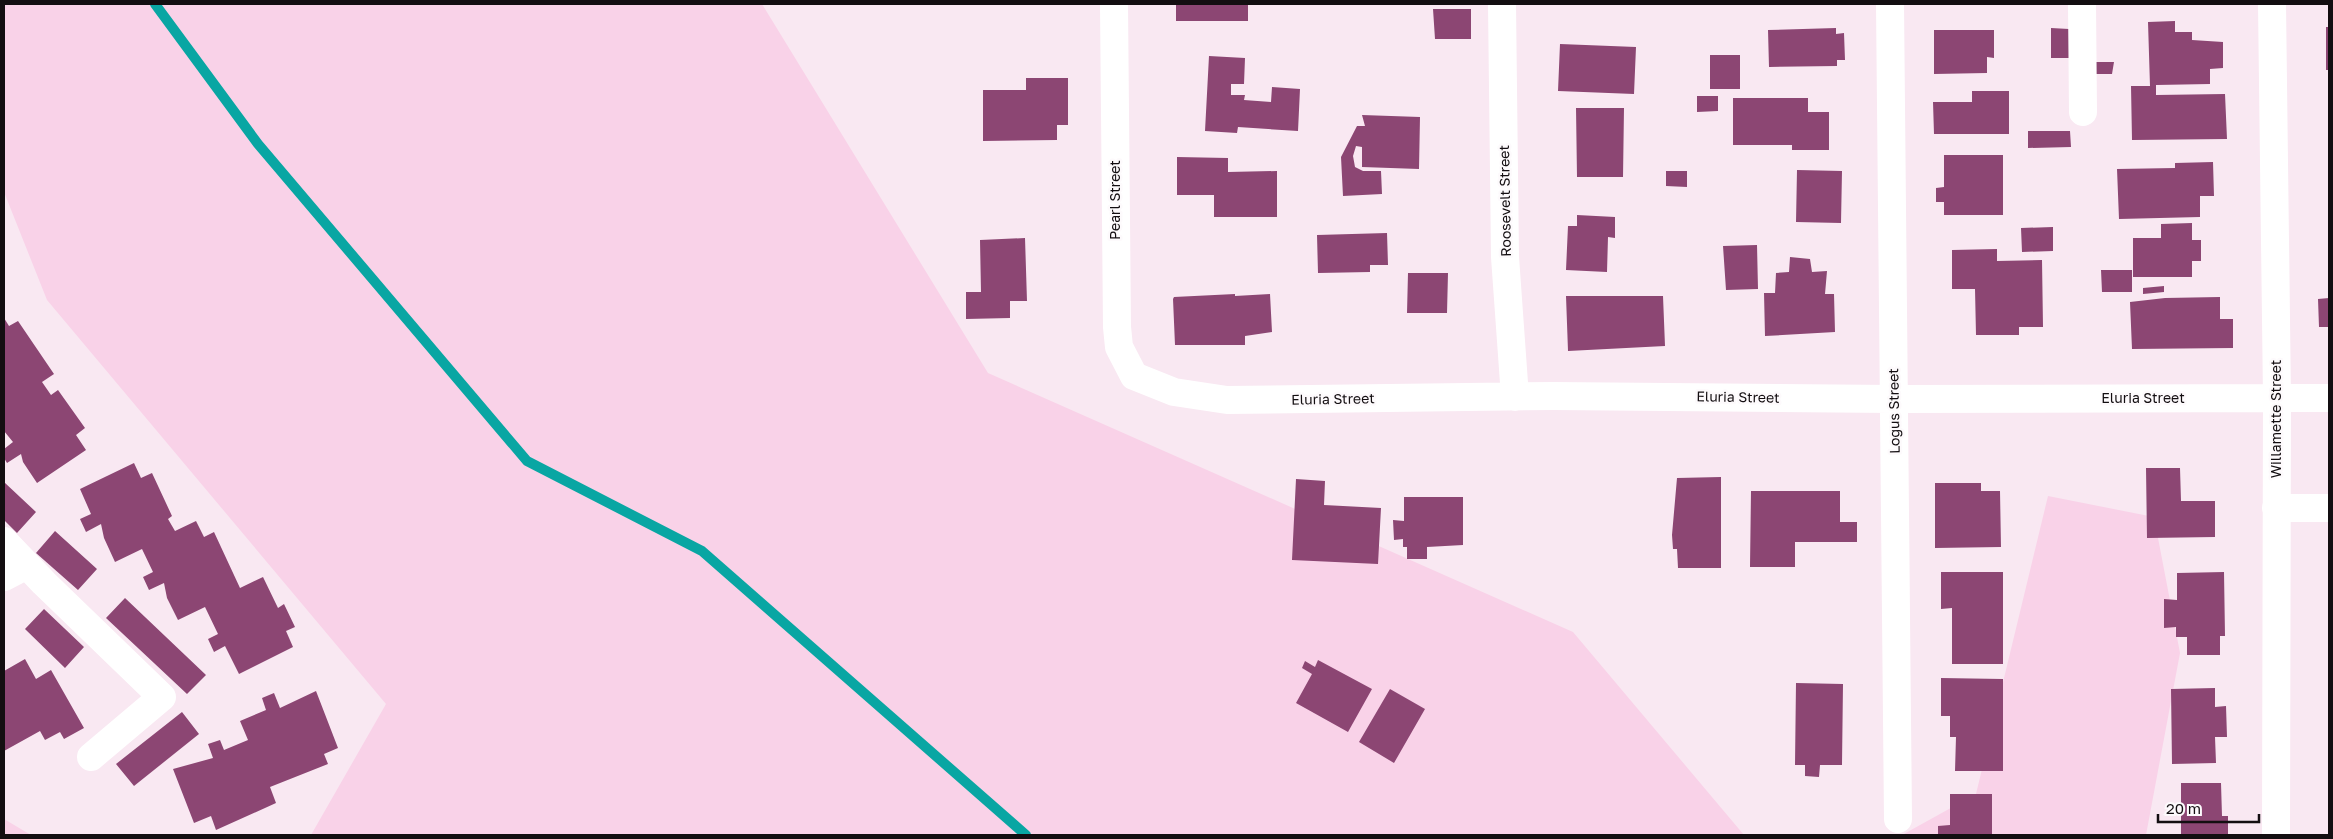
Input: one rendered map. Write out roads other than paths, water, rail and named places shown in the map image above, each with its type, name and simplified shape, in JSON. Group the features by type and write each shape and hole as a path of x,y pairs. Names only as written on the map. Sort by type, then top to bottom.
{"street":[{"name":"Pearl Street","path":"1114,4 1116,327 1119,347 1134,376 1150,383"},
{"name":"Roosevelt Street","path":"1502,4 1505,257 1515,398"},
{"name":"Logus Street","path":"1890,4 1898,819"},
{"path":"2082,4 2083,112"},
{"name":"Willamette Street","path":"2272,4 2277,398 2276,835"},
{"name":"Eluria Street","path":"1150,383 1174,392 1227,400 1515,398 1553,396 1894,399 2329,398"},
{"path":"2276,508 2329,508"},
{"path":"4,541 15,571 162,697 91,757"}],"waterway":[{"path":"155,4 258,144 527,461 702,551 1026,835"}]}
